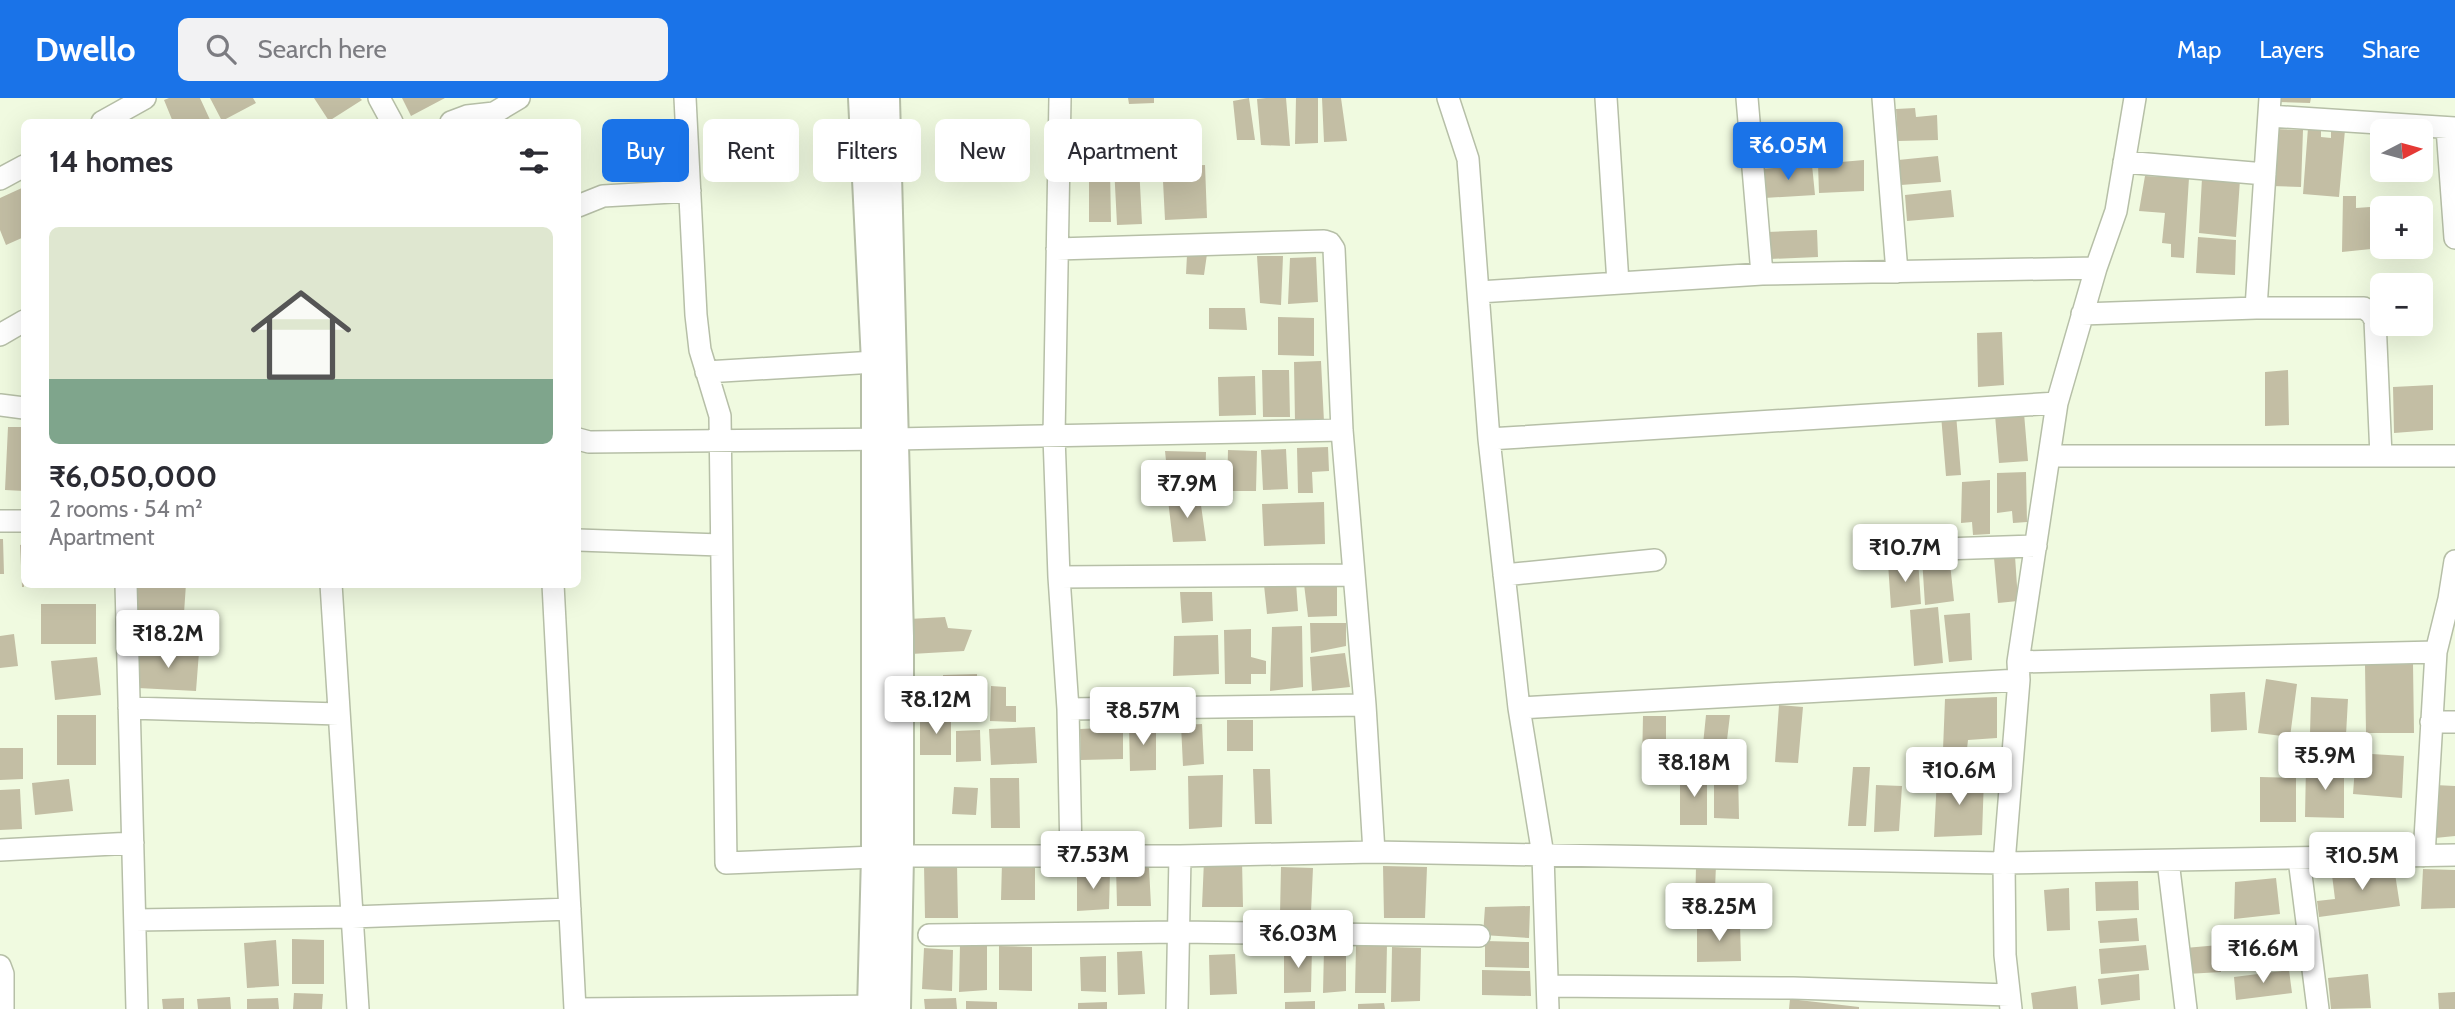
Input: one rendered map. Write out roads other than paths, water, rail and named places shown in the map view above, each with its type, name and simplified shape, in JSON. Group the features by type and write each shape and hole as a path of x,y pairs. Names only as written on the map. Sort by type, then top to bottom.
{"street":[{"path":"108,115 145,98"},
{"path":"459,119 494,113 519,98"},
{"path":"685,98 696,315 700,350 720,416 726,863 888,856 1180,856 1374,852 2004,863 2455,855"},
{"path":"862,98 875,362 885,439"},
{"path":"553,588 576,1009 884,1007 888,856 886,98"},
{"path":"1060,98 1054,436 1059,577 1068,709 1071,855"},
{"path":"1448,98 1468,159 1489,439 1519,708 1543,855 1548,1009"},
{"path":"1606,98 1618,283"},
{"path":"1747,98 1762,274"},
{"path":"1884,98 1897,272"},
{"path":"1549,986 1879,1000 2010,1002 2005,955 2004,863 2018,671 2057,403 2096,268 2116,211 2135,98"},
{"path":"2256,308 2269,107 2451,128 2455,238"},
{"path":"2124,162 2265,174"},
{"path":"0,179 21,168"},
{"path":"581,205 603,196 690,191"},
{"path":"1057,249 1324,241 1334,249 1342,430 1365,705 1374,852"},
{"path":"1479,292 1762,274 2096,268"},
{"path":"2082,314 2256,308 2364,308 2375,320 2381,456"},
{"path":"0,335 21,323"},
{"path":"706,372 875,362"},
{"path":"1489,439 2057,403"},
{"path":"0,405 21,408"},
{"path":"581,440 589,442 885,439 1342,430"},
{"path":"2050,456 2455,456"},
{"path":"0,521 21,520"},
{"path":"581,540 720,545"},
{"path":"1882,551 2036,545"},
{"path":"1504,575 1656,560"},
{"path":"2424,856 2436,652 2452,599 2455,561"},
{"path":"1059,577 1353,575"},
{"path":"126,588 137,1009"},
{"path":"331,588 358,1009"},
{"path":"1519,708 2018,671 2436,652"},
{"path":"1068,709 1365,705"},
{"path":"129,708 339,714"},
{"path":"2431,722 2455,722"},
{"path":"0,850 133,843"},
{"path":"1177,1009 1180,856"},
{"path":"2299,859 2318,1009"},
{"path":"2168,861 2186,1009"},
{"path":"135,920 352,917 570,909"},
{"path":"929,935 1178,932 1479,936"},
{"path":"0,966 3,974 3,1009"}]}
